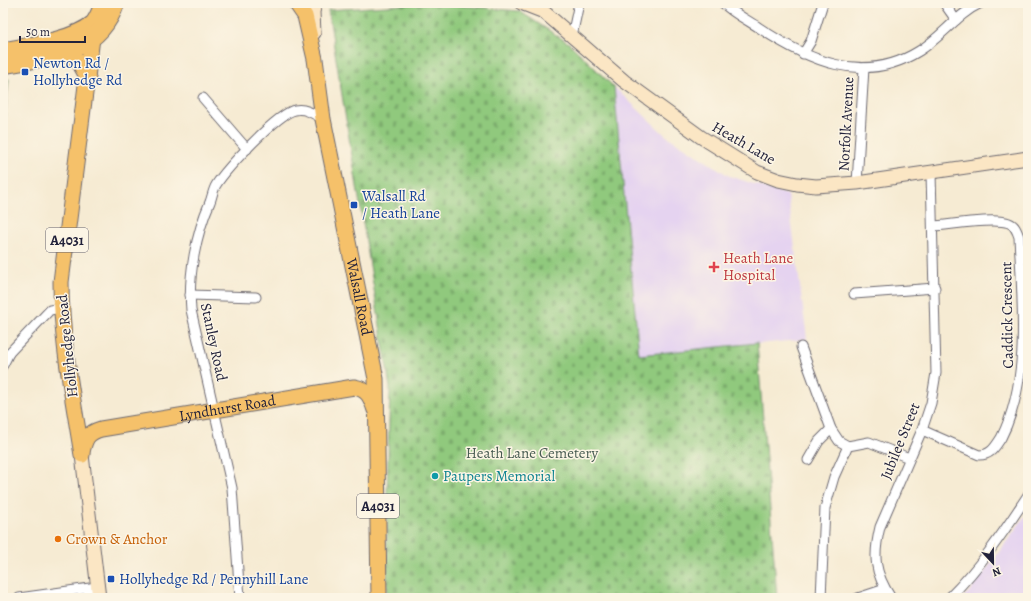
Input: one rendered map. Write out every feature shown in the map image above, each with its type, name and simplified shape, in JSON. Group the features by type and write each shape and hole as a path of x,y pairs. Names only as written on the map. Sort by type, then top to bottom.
{"highway":[{"name":"A4031","path":"93,31 108,4"},
{"path":"3,51 93,31"},
{"path":"3,65 62,53 93,31"}],"main road":[{"name":"Walsall Road","path":"296,3 305,16 315,59 323,119 376,379 379,598"},
{"name":"Hollyhedge Road","path":"82,455 74,412 61,308 61,282 93,31"},
{"path":"62,53 79,62 88,78"},
{"name":"A4031","path":"370,350 366,374 354,387 364,390 370,396 377,414"},
{"name":"Lyndhurst Road","path":"82,455 86,437 92,431 100,429 354,387"},
{"path":"74,412 85,425 100,429"}],"street":[{"path":"315,3 313,12 315,59"},
{"name":"Heath Lane","path":"521,3 544,12 624,81 701,137 757,172 797,184 816,186 856,183 1028,158"},
{"path":"572,36 579,3"},
{"path":"723,3 782,43 803,54 831,64 864,68 880,68 919,51 969,8 982,3"},
{"path":"803,54 811,41 823,3"},
{"path":"944,3 956,20"},
{"name":"Norfolk Avenue","path":"856,183 864,68"},
{"path":"203,98 247,149"},
{"name":"Stanley Road","path":"240,598 232,488 191,310 190,295 193,263 206,210 216,185 247,149 285,113 295,110 307,110 323,119"},
{"name":"Jubilee Street","path":"891,598 885,589 876,567 876,542 880,527 922,430 931,402 936,373 934,226 931,173"},
{"name":"Caddick Crescent","path":"922,430 979,455 986,455 994,450 1005,431 1018,398 1024,366 1019,237 1015,227 1010,223 996,221 934,226"},
{"path":"854,294 935,288"},
{"path":"190,295 256,297"},
{"path":"3,365 6,353 50,310 61,308"},
{"path":"801,347 832,429 839,441 848,446 869,442 909,458"},
{"path":"808,460 819,441 832,429"},
{"path":"820,598 825,508 834,477 848,446"},
{"name":"Hollyhedge Road","path":"82,455 98,592"},
{"path":"948,598 971,576 995,546 1028,495"},
{"path":"858,598 885,589"},
{"path":"19,598 98,592"}],"shaded area":[{"name":"Heath Lane Hospital","path":"614,87 665,135 729,176 788,195 807,339 639,356"},
{"path":"1028,512 1028,598 962,598 972,589"}],"green space":[{"name":"Heath Lane Cemetery","path":"430,3 519,11 570,44 614,87 639,355 757,343 777,598 387,598 387,492 390,387 328,10"},
{"path":"9,79 3,135 3,80"}],"place":[{"name":"Newton Rd / Hollyhedge Rd","path":"25,72"},
{"name":"Walsall Rd / Heath Lane","path":"354,205"},
{"name":"Heath Lane Hospital","path":"714,267"},
{"name":"Paupers Memorial","path":"435,476"},
{"name":"Crown & Anchor","path":"58,539"},
{"name":"Hollyhedge Rd / Pennyhill Lane","path":"111,579"}]}
